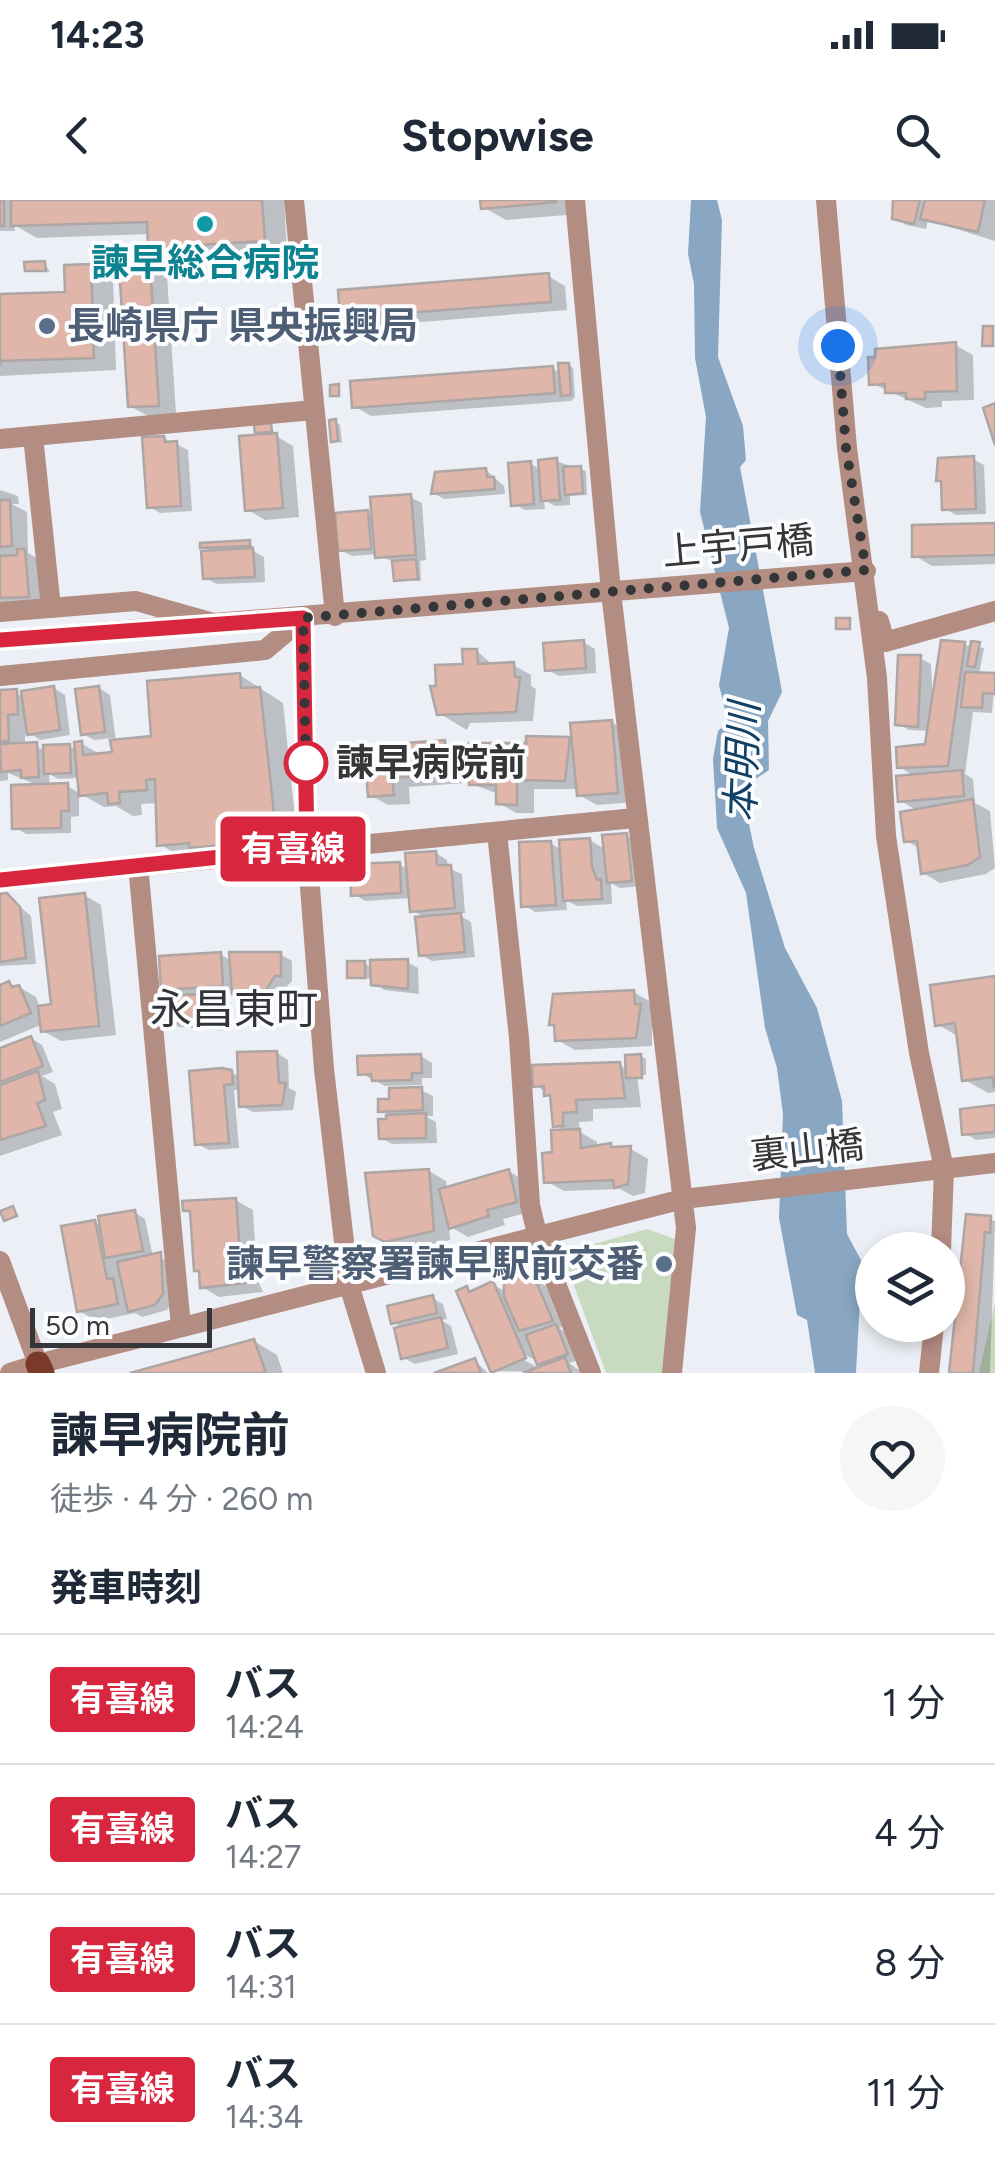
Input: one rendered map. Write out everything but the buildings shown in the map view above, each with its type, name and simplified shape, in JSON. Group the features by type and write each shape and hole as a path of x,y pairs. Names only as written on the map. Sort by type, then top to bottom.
{"street":[{"path":"294,200 335,616"},
{"path":"575,200 610,592 635,818 691,1198 672,1373"},
{"path":"826,200 846,448 866,570 884,642 995,611"},
{"path":"0,439 314,410"},
{"path":"33,436 51,608"},
{"path":"866,570 886,836 919,1053 939,1232"},
{"name":"上宇戸橋","path":"0,640 335,616 866,570"},
{"path":"0,612 136,600 223,625"},
{"path":"0,676 265,650 303,618"},
{"path":"303,618 307,848 324,1070 348,1285 376,1373"},
{"path":"0,880 635,818"},
{"path":"497,832 519,1038 530,1205 538,1238 592,1373"},
{"path":"138,866 181,1328"},
{"name":"裏山橋","path":"10,1373 691,1198 995,1164"},
{"path":"0,1261 40,1368"},
{"path":"930,1373 933,1342"}],"green space":[{"path":"647,1229 678,1240 670,1373 606,1373 562,1253"},
{"path":"995,1302 995,1373 979,1373"}],"water":[{"name":"本明川","path":"691,200 717,200 722,220 718,357 743,426 746,460 740,467 782,692 768,721 769,770 754,780 747,814 785,948 817,1008 842,1101 847,1234 855,1249 856,1373 815,1373 807,1320 797,1315 779,1218 783,1114 777,1068 765,1028 746,893 717,828 713,759 718,731 728,722 719,685 729,628 700,512 706,417 695,358 694,284 688,254"}],"bus line":[{"name":"有喜線","path":"0,640 303,618 307,848 0,880"}],"place":[{"name":"諫早総合病院","path":"205,224"},
{"name":"長崎県庁 県央振興局","path":"47,326"},
{"name":"諫早病院前","path":"306,763"},
{"name":"諫早警察署諫早駅前交番","path":"664,1264"}],"district":[{"name":"永昌東町","path":"234,1009"}],"route":[{"path":"306,763 306,769 303,618 866,570 846,448 838,346"}]}
